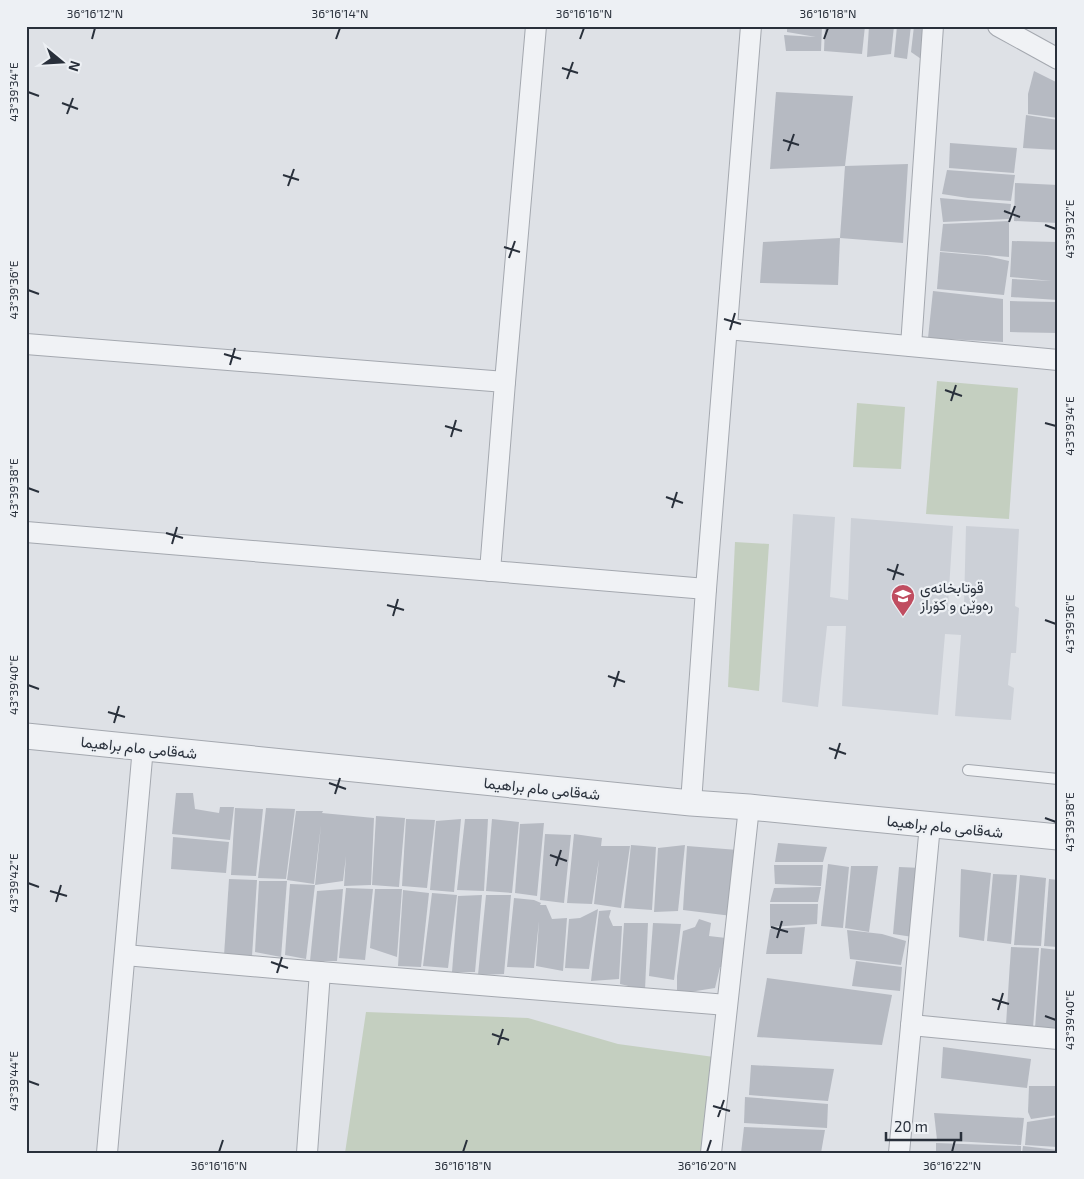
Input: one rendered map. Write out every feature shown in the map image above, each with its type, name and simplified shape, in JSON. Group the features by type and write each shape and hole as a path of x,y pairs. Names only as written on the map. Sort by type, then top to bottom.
{"street":[{"path":"490,571 536,26"},
{"path":"691,803 706,589 751,26"},
{"path":"911,346 933,26"},
{"path":"998,26 1058,59"},
{"path":"727,329 1058,360"},
{"path":"26,344 505,382"},
{"path":"26,532 706,589"},
{"name":"شەقامی مام براهیما","path":"26,736 691,803 1058,837"},
{"path":"107,1153 143,748"},
{"path":"711,1153 749,807"},
{"path":"899,1153 930,825"},
{"path":"125,955 727,1005"},
{"path":"307,1153 320,972"},
{"path":"911,1025 1058,1039"}],"lane":[{"path":"968,770 1058,779"}],"shaded area":[{"name":"قوتابخانەی رەوێن و کۆراز","path":"793,514 835,517 830,597 848,600 851,518 953,526 948,605 964,606 966,526 1019,529 1015,606 1019,608 1016,653 1011,653 1008,685 1014,688 1011,720 955,716 961,635 945,634 938,715 842,706 846,626 827,626 818,707 782,702"}],"green space":[{"path":"937,381 1018,388 1009,519 926,514"},
{"path":"857,403 905,407 901,469 853,467"},
{"path":"735,542 769,544 759,691 728,687"},
{"path":"366,1012 528,1018 618,1044 714,1057 704,1153 345,1153"}],"building":[{"path":"787,26 822,26 821,51 786,51 784,35 816,37 787,32"},
{"path":"825,26 865,26 862,54 824,51"},
{"path":"869,26 894,26 891,54 867,57"},
{"path":"897,26 911,26 907,59 894,57"},
{"path":"914,26 926,26 924,61 911,52"},
{"path":"1034,71 1058,83 1058,118 1028,114 1028,94"},
{"path":"776,92 853,96 845,166 770,169"},
{"path":"1026,115 1058,120 1058,150 1023,148"},
{"path":"950,143 1017,148 1014,173 949,168"},
{"path":"908,164 903,243 840,238 845,166"},
{"path":"947,170 1015,175 1011,201 942,194"},
{"path":"1015,183 1058,185 1058,223 1014,221"},
{"path":"940,198 1011,204 1009,219 943,222"},
{"path":"1009,221 1009,257 940,251 943,224"},
{"path":"840,238 838,285 760,283 763,242"},
{"path":"1012,241 1058,242 1058,300 1011,297 1012,279 1052,281 1010,277"},
{"path":"940,252 987,256 1009,261 1004,295 937,289"},
{"path":"933,291 1003,299 1003,342 928,338"},
{"path":"1010,301 1058,302 1058,333 1010,332"},
{"path":"176,793 193,793 195,809 219,813 220,807 234,807 230,840 172,834"},
{"path":"235,808 263,809 256,876 231,875"},
{"path":"266,808 295,809 286,879 258,878"},
{"path":"296,811 323,811 322,813 374,818 371,885 344,886 346,856 343,881 315,885 321,825 314,884 287,880"},
{"path":"376,816 405,818 399,887 372,885"},
{"path":"406,819 435,820 427,888 402,886"},
{"path":"461,819 454,892 430,890 436,821"},
{"path":"465,819 488,819 484,891 457,890"},
{"path":"492,819 519,822 512,893 486,891"},
{"path":"544,823 537,896 515,893 520,824"},
{"path":"545,834 571,835 564,903 540,900"},
{"path":"574,834 602,838 601,846 630,846 621,908 594,904 599,859 592,904 567,903"},
{"path":"173,837 229,842 226,873 171,869"},
{"path":"778,843 827,847 823,862 775,862"},
{"path":"631,845 656,847 652,910 624,908"},
{"path":"685,845 678,911 654,912 658,848"},
{"path":"687,846 738,850 732,916 683,910"},
{"path":"828,864 849,867 843,928 821,926"},
{"path":"774,865 823,865 821,886 775,884"},
{"path":"851,866 878,866 869,932 845,928"},
{"path":"899,867 922,868 913,937 893,934"},
{"path":"961,869 991,873 984,941 959,937"},
{"path":"993,874 1017,875 1011,944 987,941"},
{"path":"1020,875 1046,878 1041,946 1014,945"},
{"path":"229,879 257,880 252,956 224,956"},
{"path":"1049,879 1058,880 1058,947 1044,946"},
{"path":"259,881 287,881 281,957 255,952"},
{"path":"290,884 315,885 306,959 285,955"},
{"path":"821,887 818,902 770,902 774,888"},
{"path":"346,888 373,889 365,960 339,958"},
{"path":"343,889 337,961 310,961 317,891"},
{"path":"375,889 402,889 397,957 370,948"},
{"path":"403,890 429,893 421,967 398,966"},
{"path":"432,893 457,895 448,968 423,966"},
{"path":"482,895 475,972 452,972 458,896"},
{"path":"486,895 511,895 504,974 478,975"},
{"path":"514,898 534,900 541,903 540,905 546,905 552,919 567,918 563,971 536,966 539,921 534,968 507,967"},
{"path":"770,904 818,904 817,924 770,927"},
{"path":"598,909 589,969 565,968 569,919 580,918"},
{"path":"611,910 609,917 613,926 622,926 619,979 591,981 599,911"},
{"path":"699,919 711,923 709,936 726,938 724,967 720,967 715,988 677,994 677,976 683,931 695,927"},
{"path":"624,923 648,923 645,990 620,984"},
{"path":"653,923 681,924 674,980 649,976"},
{"path":"805,927 802,954 766,954 770,929"},
{"path":"847,930 882,934 906,941 901,965 850,959"},
{"path":"1011,947 1039,948 1033,1028 1006,1025"},
{"path":"1041,948 1058,950 1058,1031 1035,1028"},
{"path":"856,961 902,967 900,991 852,986"},
{"path":"767,978 892,995 882,1045 757,1037"},
{"path":"943,1047 1031,1059 1027,1088 941,1078"},
{"path":"751,1065 834,1069 828,1101 749,1095"},
{"path":"1029,1086 1058,1086 1058,1115 1031,1119 1028,1112"},
{"path":"745,1097 828,1104 827,1128 744,1123"},
{"path":"934,1113 1024,1118 1021,1145 937,1140"},
{"path":"1058,1117 1058,1147 1025,1145 1027,1122"},
{"path":"744,1127 825,1130 821,1153 741,1153"},
{"path":"936,1143 1021,1146 1021,1153 936,1153"},
{"path":"1023,1146 1058,1150 1058,1153 1022,1153"}],"place":[{"name":"قوتابخانەی رەوێن و کۆراز","path":"903,617"}]}
